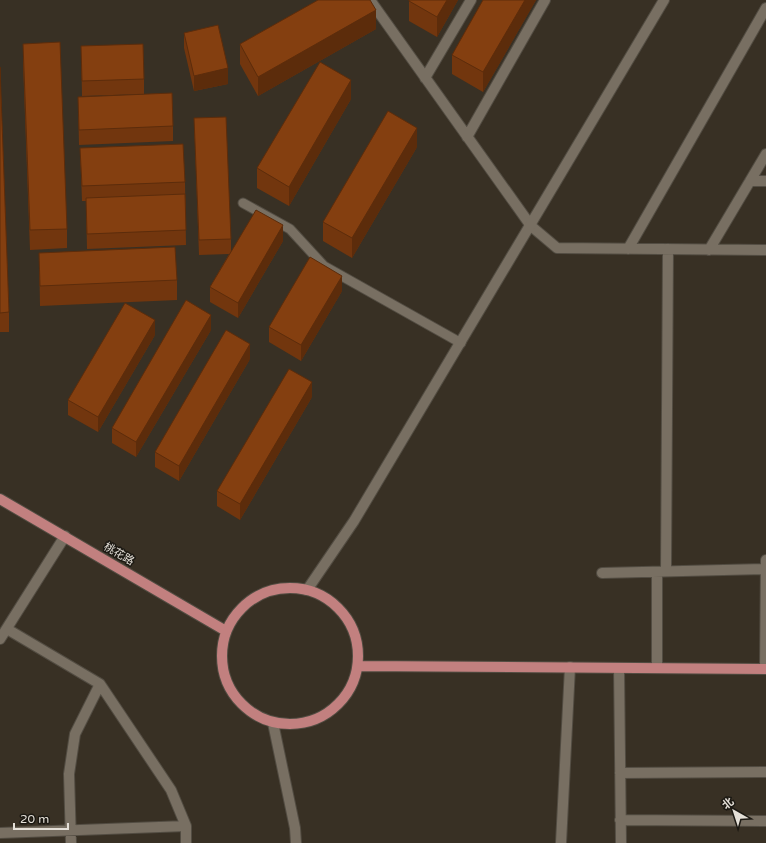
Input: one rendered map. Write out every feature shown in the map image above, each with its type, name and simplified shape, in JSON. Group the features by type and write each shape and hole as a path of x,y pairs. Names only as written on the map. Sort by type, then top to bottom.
{"main road":[{"name":"桃花路","path":"0,499 226,631"},
{"path":"283,588 307,590 328,598 345,615 358,642 358,666 355,680 343,701 324,716 297,725 273,723 243,708 229,688 221,654 226,631 236,614 254,598 283,588"},
{"path":"358,666 765,669"}],"street":[{"path":"370,0 531,226 557,248 766,250"},
{"path":"425,78 471,0"},
{"path":"468,137 545,0"},
{"path":"307,590 354,521 531,226 664,0"},
{"path":"628,249 766,8"},
{"path":"709,250 766,154"},
{"path":"750,181 766,181"},
{"path":"657,668 661,571 668,249"},
{"path":"0,639 65,536"},
{"path":"765,669 766,560"},
{"path":"602,573 766,569"},
{"path":"7,629 100,684 171,790 186,826 186,843"},
{"path":"561,843 570,667"},
{"path":"619,668 621,843"},
{"path":"72,843 69,774 75,734 100,684"},
{"path":"273,723 295,828 296,843"},
{"path":"620,773 766,772"},
{"path":"620,820 766,821"},
{"path":"0,833 186,826"}],"lane":[{"path":"242,203 290,229 324,266 461,343"}],"building":[{"path":"318,0 370,0 376,10 258,77 240,44"},
{"path":"409,0 447,0 437,17"},
{"path":"483,0 525,0 483,72 452,55"},
{"path":"218,25 228,68 194,76 184,33"},
{"path":"60,42 67,229 30,230 23,44"},
{"path":"143,44 144,79 82,81 81,46"},
{"path":"320,62 351,80 289,187 257,168"},
{"path":"0,67 9,312 0,313"},
{"path":"172,93 173,126 79,130 78,97"},
{"path":"388,111 417,128 352,238 323,222"},
{"path":"226,117 231,239 199,240 194,118"},
{"path":"183,144 185,182 82,186 80,148"},
{"path":"185,194 186,230 87,234 86,198"},
{"path":"256,210 283,225 238,303 210,287"},
{"path":"175,247 177,280 40,286 39,253"},
{"path":"310,257 342,276 301,345 269,327"},
{"path":"186,300 211,315 136,442 112,428"},
{"path":"125,303 155,320 98,417 68,400"},
{"path":"226,330 250,344 179,466 155,452"},
{"path":"289,369 312,382 240,504 217,491"}]}
